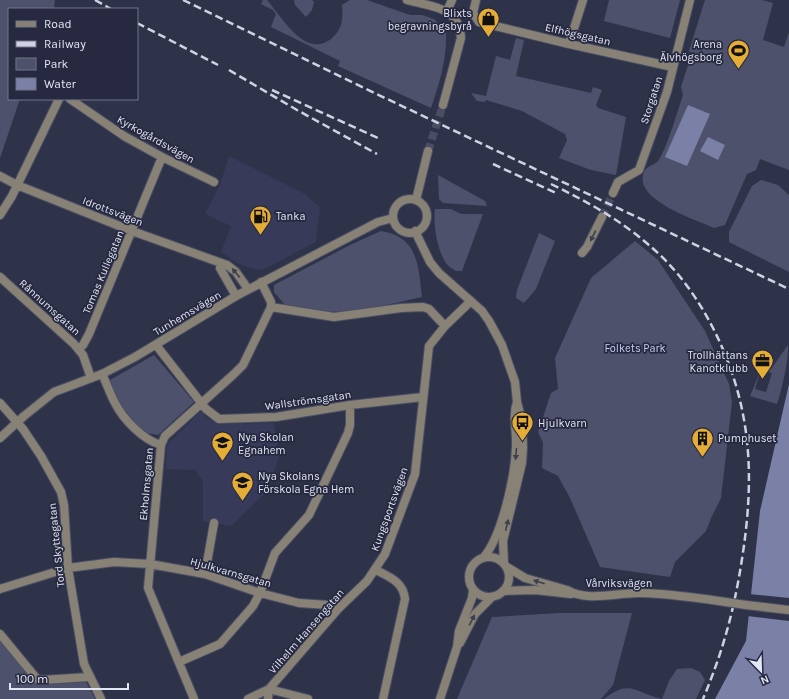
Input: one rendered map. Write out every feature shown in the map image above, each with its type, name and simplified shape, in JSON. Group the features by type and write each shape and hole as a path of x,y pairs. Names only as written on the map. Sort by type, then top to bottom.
{"street":[{"path":"407,0 447,11 453,15 458,23 462,38 443,105"},
{"path":"447,11 452,0"},
{"name":"Elfhögsgatan","path":"476,0 473,13 479,22 673,67"},
{"path":"569,44 583,0"},
{"name":"Storgatan","path":"613,193 618,182 639,170 667,92 690,0"},
{"path":"0,215 17,185 59,100"},
{"name":"Kyrkogårdsvägen","path":"71,100 124,136 162,157 214,182"},
{"path":"416,200 428,151"},
{"name":"Tomas Kullegatan","path":"79,349 89,334 162,157"},
{"name":"Idrottsvägen","path":"0,176 17,185 132,231 212,258 227,265 236,272 248,289"},
{"path":"404,200 416,200 424,206 426,216 423,225 415,231 410,232 401,230 397,227 393,218 395,207 399,202 404,200"},
{"path":"582,253 587,247 602,217"},
{"name":"Tunhemsvägen","path":"0,438 54,392 102,374 156,345 261,282 378,222 393,218"},
{"path":"415,231 430,262 439,273 471,301 489,321 502,345 515,382 517,402 522,421 523,456 503,541 505,565 509,581 503,591"},
{"path":"220,263 220,268 236,296"},
{"name":"Rånnumsgatan","path":"0,277 79,349 92,378"},
{"path":"261,282 271,302 271,307 334,317 385,310 423,307 429,309 445,326"},
{"name":"Kungsportsvägen","path":"376,570 385,554 415,474 429,346 445,326 471,301"},
{"name":"Ekholmsgatan","path":"194,699 148,588 160,445 165,436 234,374 242,364 271,307"},
{"name":"Wallströmsgatan","path":"156,345 202,403 219,419 225,420 276,417 350,405 423,397"},
{"path":"102,374 115,405 142,436 152,443 160,445"},
{"path":"483,558 495,539 511,481 517,445 514,409 517,402"},
{"name":"Tord Skyttegatan","path":"0,403 18,422 41,456 61,492 64,505 68,568 84,664 101,699"},
{"path":"179,662 220,644 253,606 260,593 275,553 309,515 348,433 350,425 350,405"},
{"path":"205,574 214,523"},
{"path":"492,597 480,595 473,590 469,582 469,573 475,562 483,558 496,558 505,565"},
{"name":"Hjulkvarnsgatan","path":"0,589 68,568 114,562 150,564 205,574 260,593 299,602 328,605 339,608"},
{"name":"Vårviksvägen","path":"505,565 525,578 568,590 574,594 590,596 645,593 789,610"},
{"path":"376,570 401,585 404,590 405,598 383,699"},
{"name":"Vilhelm Hansengatan","path":"248,699 270,689 339,608 367,581 376,570"},
{"path":"458,647 460,631 472,598 473,590"},
{"path":"440,699 458,647 475,614 492,597 503,591 534,590 564,595 574,594"},
{"path":"0,634 37,679 89,677"},
{"path":"268,699 270,689 308,699"}],"shaded area":[{"path":"229,156 303,193 320,207 316,242 262,270 239,264 221,252 231,226 205,214 220,185"},
{"name":"Nya Skolan Egnahem","path":"201,411 207,418 222,424 274,423 279,457 274,472 263,495 231,526 203,521 203,481 195,470 166,469 167,445"}],"green space":[{"path":"0,0 55,0 54,8 8,8 8,100 20,100 0,158"},
{"path":"263,0 267,0 295,33 303,40 312,44 321,44 331,39 335,35 341,24 342,5 350,0 367,0 410,15 422,15 434,19 446,31 446,42 442,70 431,108 338,66 340,61 271,27 276,14 273,10 261,4"},
{"path":"294,0 312,0 314,2 312,10 306,17 295,5"},
{"path":"609,0 680,0 670,38 604,21"},
{"path":"705,0 762,0 773,3 763,40 784,47 789,32 789,170 760,159 756,170 747,174 725,225 714,228 668,208 656,200 647,191 643,182 645,170 659,160 673,127 683,95 681,87 692,53 689,51"},
{"path":"516,38 524,40 516,76 591,93 593,87 602,90 596,105 598,108 626,117 616,175 591,170 559,158 567,140 565,134 522,111 486,100 485,102 477,101 471,93 486,96 496,56 510,60"},
{"path":"438,175 485,201 487,206 443,203 439,199"},
{"path":"761,180 778,185 789,195 789,272 729,242 729,232 752,186"},
{"path":"435,209 451,209 461,214 483,214 462,271 456,271 447,264 443,258 436,237"},
{"path":"381,231 394,234 403,239 410,246 417,264 422,297 371,308 336,312 302,309 285,305 274,292 274,285 350,245"},
{"path":"539,233 555,241 536,289 524,303 516,298 517,290"},
{"name":"Folkets Park","path":"635,241 658,260 705,331 729,384 732,402 721,498 706,531 675,562 670,577 600,567 570,498 558,476 542,468 543,443 538,432 551,393 558,389 555,358 591,278"},
{"path":"788,345 785,374 777,404 750,396 760,372 755,389 766,392 772,373 761,370 771,369"},
{"path":"154,355 194,402 158,435 142,432 117,401 110,380"},
{"path":"560,613 632,613 613,685 601,699 457,699 492,617"},
{"path":"0,640 39,684 86,682 95,699 0,699"},
{"path":"691,668 700,672 705,680 696,699 662,699 669,681 677,669"},
{"path":"627,688 662,699 604,699 621,689"}],"water":[{"path":"688,105 710,114 687,166 665,157"},
{"path":"708,137 725,145 718,160 700,151"},
{"path":"789,384 789,699 715,699 746,641 760,511"}],"pier":[{"path":"749,594 789,598 789,621 747,616"}],"tunnel":[{"path":"428,151 443,105"},
{"path":"602,217 613,193"}],"railway":[{"path":"95,0 109,8"},
{"path":"183,0 366,89 789,289"},
{"path":"138,24 218,65"},
{"path":"229,70 297,110 377,154"},
{"path":"272,90 378,138"},
{"path":"493,164 556,193"},
{"path":"551,184 595,207 634,233 676,271 690,289 708,318 726,357 736,385 743,413 747,441 749,470 746,528 739,578 731,613 722,647 703,699"}],"place":[{"name":"Blixts begravningsbyrå","path":"488,38"},
{"name":"Arena Älvhögsborg","path":"738,70"},
{"name":"Tanka","path":"260,236"},
{"name":"Trollhättans Kanotklubb","path":"763,380"},
{"name":"Hjulkvarn","path":"523,442"},
{"name":"Pumphuset","path":"703,458"},
{"name":"Nya Skolan Egnahem","path":"222,462"},
{"name":"Nya Skolans Förskola Egna Hem","path":"243,502"}]}
